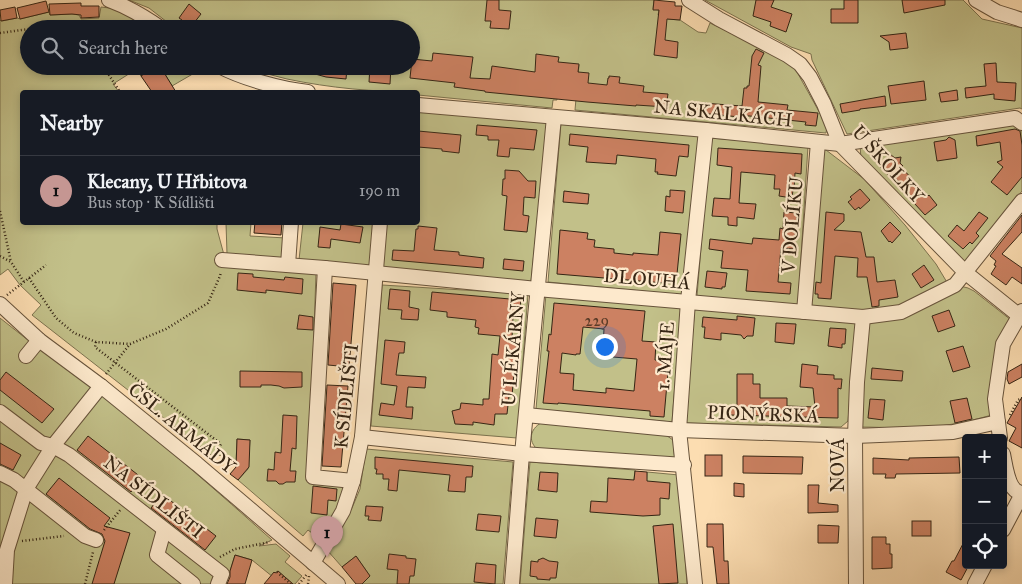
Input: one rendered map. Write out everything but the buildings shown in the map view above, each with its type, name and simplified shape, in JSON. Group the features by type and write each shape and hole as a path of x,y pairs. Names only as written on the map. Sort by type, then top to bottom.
{"street":[{"path":"109,0 138,13 148,20"},
{"name":"U ŠKOLKY","path":"689,0 800,64 810,77 824,104 840,144 966,273 1021,315"},
{"path":"976,0 997,12 1022,20"},
{"path":"240,75 295,90"},
{"name":"NA SKALKÁCH","path":"420,105 706,130 840,144 1015,118 1022,123"},
{"name":"U LÉKÁRNY","path":"512,584 522,454 554,117"},
{"name":"1. MÁJE","path":"695,584 679,430 688,301 706,130"},
{"name":"V DOLÍKU","path":"804,312 818,142"},
{"name":"DLOUHÁ","path":"222,260 863,317 901,312 955,285 1022,201"},
{"path":"288,265 292,225"},
{"name":"K SÍDLIŠTI","path":"312,570 343,510 354,481 362,437 380,225"},
{"path":"325,268 313,477 354,481"},
{"name":"ČSL. ARMÁDY","path":"1,302 39,340 102,382 197,464 312,570 338,584"},
{"path":"1000,434 995,399 1003,344 1021,315"},
{"name":"NOVÁ","path":"856,584 855,436 857,382 863,317"},
{"path":"26,356 39,340"},
{"path":"5,584 6,547 26,489 53,446 102,382"},
{"name":"NA SÍDLIŠTI","path":"0,412 40,443 53,446 69,455 113,488 222,574 218,584"},
{"name":"PIONÝRSKÁ","path":"526,415 679,430 855,436 954,432 998,422"},
{"path":"362,437 522,454 684,465"},
{"path":"1006,524 1022,494 1015,490 1007,472"},
{"path":"0,473 14,480 91,538"},
{"path":"164,530 157,555 193,584"},
{"path":"975,584 983,569"}],"path":[{"path":"0,33 20,30"},
{"path":"109,75 119,90"},
{"path":"0,211 11,262 24,282"},
{"path":"0,256 11,262"},
{"path":"29,278 56,318 74,333 96,342 130,344 166,329 208,303 220,276 222,260"},
{"path":"1,302 46,265"},
{"path":"96,342 95,346 220,444 211,465"},
{"path":"102,382 130,344"},
{"path":"6,547 62,536 91,538"},
{"path":"208,563 235,549 274,541"},
{"path":"299,584 312,570"},
{"path":"308,584 312,570"},
{"path":"277,572 291,584"},
{"path":"85,584 88,574"}],"shaded area":[{"path":"129,0 654,0 653,9 659,10 658,15 668,16 668,19 680,20 698,32 706,33 710,23 792,63 827,126 826,133 575,110 579,65 558,87 557,100 553,100 552,108 420,95 420,90 368,90 319,85 272,75 420,75 420,20 164,20 149,8"},
{"path":"705,0 963,0 982,19 1022,28 1022,109 847,134 812,60 811,54 791,47"},
{"path":"101,7 118,9 134,20 20,20 20,75 127,75 113,84 118,90 20,90 20,225 217,225 227,266 316,272 309,480 349,484 327,529 320,539 308,530 303,536 238,480 248,469 250,440 237,439 236,464 230,456 211,455 32,315 41,305 20,285 8,269 0,275 0,20 20,19 49,12 50,15 79,15 81,19 99,18"},
{"path":"165,75 191,75 172,86"},
{"path":"420,110 547,122 531,282 381,270 386,225 420,225"},
{"path":"561,123 699,136 683,295 548,282"},
{"path":"1013,123 1022,126 1022,191 965,263 861,159 860,145"},
{"path":"710,138 808,146 798,305 697,296"},
{"path":"823,149 864,179 905,225 936,264 948,284 898,306 868,311 810,306"},
{"path":"226,225 251,225 250,236 286,238 285,256 280,259 227,254"},
{"path":"303,225 376,225 372,267 299,260"},
{"path":"382,285 528,294 517,438 371,426"},
{"path":"960,286 974,291 1011,320 992,415 936,427 858,427 868,322"},
{"path":"546,294 681,307 672,422 536,409"},
{"path":"695,307 856,321 848,421 841,427 684,423"},
{"path":"0,318 127,416 272,540 259,546 276,544 290,556 285,562 302,576 295,584 278,571 273,577 252,560 235,555 226,584 0,584"},
{"path":"541,423 660,431 673,440 675,461 537,449 531,439 534,428"},
{"path":"366,449 513,462 503,584 362,584 370,576 356,556 342,567 327,550 352,508 360,489"},
{"path":"530,462 635,470 633,489 646,490 647,472 679,475 687,584 520,584"}],"place":[{"name":"Klecany, U Hřbitova","path":"327,557"}]}
